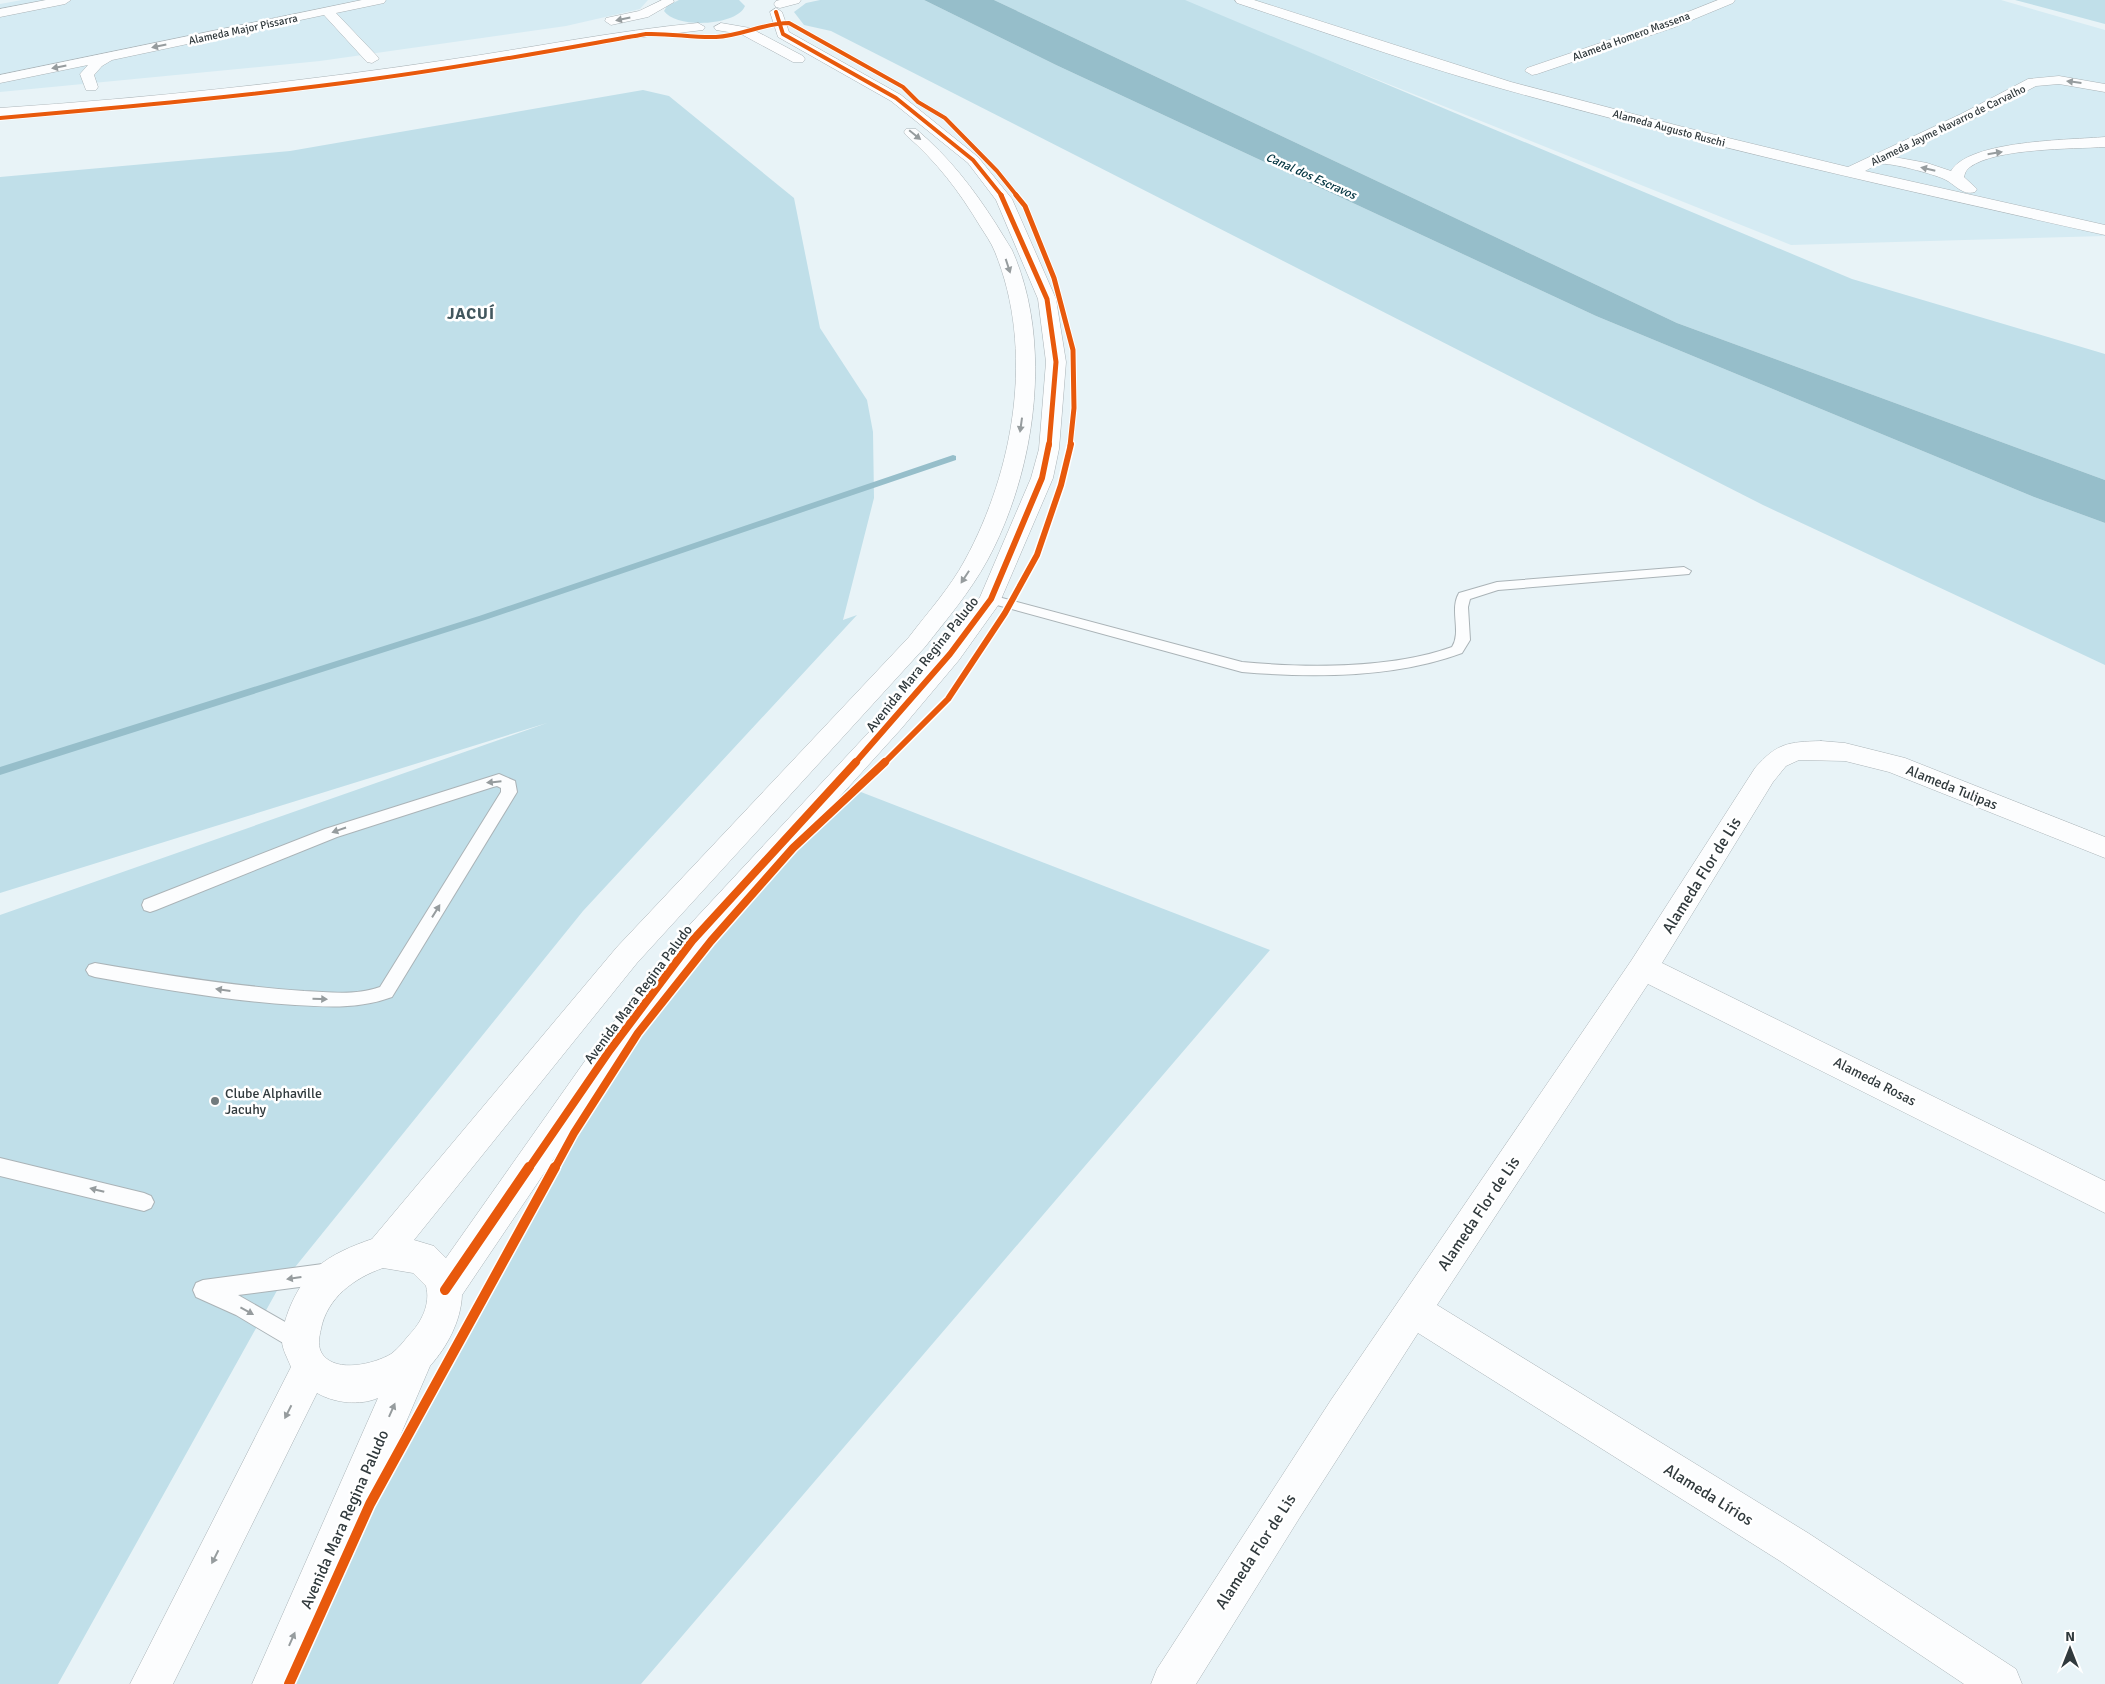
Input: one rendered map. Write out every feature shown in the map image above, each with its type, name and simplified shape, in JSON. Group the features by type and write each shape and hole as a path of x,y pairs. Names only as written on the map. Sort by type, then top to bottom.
{"street":[{"path":"0,13 65,0"},
{"name":"Alameda Major Pissarra","path":"0,79 380,0"},
{"name":"Alameda Augusto Ruschi","path":"1241,0 1286,8 1451,69 1544,96 1752,150 2105,230"},
{"name":"Alameda Homero Massena","path":"1532,71 1670,24 1729,0"},
{"path":"597,24 643,14 670,1"},
{"path":"670,1 664,6 664,15 676,23 710,27"},
{"path":"0,112 170,99 448,64 608,37 760,20 782,4"},
{"name":"Avenida Mara Regina Paludo","path":"445,1290 610,1050 692,941 892,723 950,654 991,599 1042,478 1050,449 1056,362 1047,299 1004,199 973,160 896,98 783,34 782,4"},
{"path":"327,11 376,58 353,61"},
{"name":"Avenida Mara Regina Paludo","path":"383,1252 627,955 917,642 955,593 976,560 1004,495 1017,450 1025,393 1025,329 1020,301 1004,253 972,195 937,154 890,115 848,88 768,42 745,31 710,27"},
{"name":"Alameda Major Pissarra","path":"91,87 87,74 97,63 107,57"},
{"path":"1451,69 1481,64"},
{"path":"1517,67 1532,71 1548,84 1547,93 1544,96"},
{"name":"Alameda Jayme Navarro de Carvalho","path":"1850,172 1880,159 2034,82 2059,80 2087,83 2105,88"},
{"path":"1956,177 1959,169 1964,164 1986,154 2105,142"},
{"path":"1880,159 1934,170 1956,177 1983,203"},
{"name":"Alameda Tulipas","path":"1794,751 1822,750 1845,752 1896,765 2105,848"},
{"name":"Alameda Flor de Lis","path":"1172,1684 1226,1596 1413,1310 1643,967 1764,775 1776,760 1794,751"},
{"name":"Alameda Rosas","path":"1643,967 2105,1198"},
{"path":"151,1684 305,1355 307,1310 328,1280 359,1260 383,1252 422,1258 440,1277 445,1290 444,1306 431,1338 405,1366 370,1382 335,1383 305,1355"},
{"name":"Alameda Lírios","path":"1413,1310 1794,1547 2001,1684"},
{"name":"Avenida Mara Regina Paludo","path":"273,1684 416,1354"}],"lane":[{"path":"991,599 1242,667 1272,670 1368,669 1415,664 1457,650 1463,640 1461,607 1464,596 1476,591 1497,586 1684,571"},
{"path":"95,970 272,996 350,1000 372,998 386,992 509,792 509,785 499,780 428,800 332,833 150,905"},
{"path":"0,1167 144,1202"},
{"path":"305,1355 243,1308 203,1290 342,1271"}],"shaded area":[{"path":"22,0 648,0 640,9 566,26 320,61 0,92 0,4"},
{"path":"679,0 739,0 745,6 740,13 731,18 706,23 693,23 671,17 664,11 667,6"},
{"path":"820,0 924,0 1056,65 1596,316 2034,497 2105,523 2105,665 1763,505 831,31 804,25 794,12 806,3"},
{"path":"994,0 1185,0 1852,279 2105,354 2105,480 1677,323"},
{"path":"1178,0 2001,0 2105,30 2105,236 1791,245"},
{"path":"2015,0 2105,0 2105,24"},
{"path":"643,90 669,96 794,198 820,328 867,400 873,432 874,498 843,620 857,615 583,911 279,1287 58,1684 0,1684 0,915 547,723 0,893 0,177 290,151"},
{"path":"848,787 1270,950 641,1684 289,1684 370,1504 574,1133 638,1033 707,945"}],"water":[{"name":"Canal dos Escravos","path":"924,0 994,0 1677,323 2105,480 2105,523 2034,497 1596,316 1056,65"}],"waterway":[{"path":"0,771 482,618 953,458"}],"cycle path":[{"path":"445,1290 610,1050 692,941 892,723 950,654 991,599 1042,478 1049,449 1056,362 1047,299 1004,199 973,160 896,98 783,34 776,12"},
{"path":"0,118 266,93 453,68 646,34 664,33 717,37 778,23 789,23 903,87 918,102 945,118 997,171 1025,206 1054,278 1073,350 1074,408 1070,450 1061,485 1037,555 1005,613 948,699 876,771 793,848 711,941 638,1033 574,1133 370,1504 289,1684"}],"place":[{"name":"Clube Alphaville Jacuhy","path":"215,1101"}],"district":[{"name":"JACUÍ","path":"471,313"}]}
